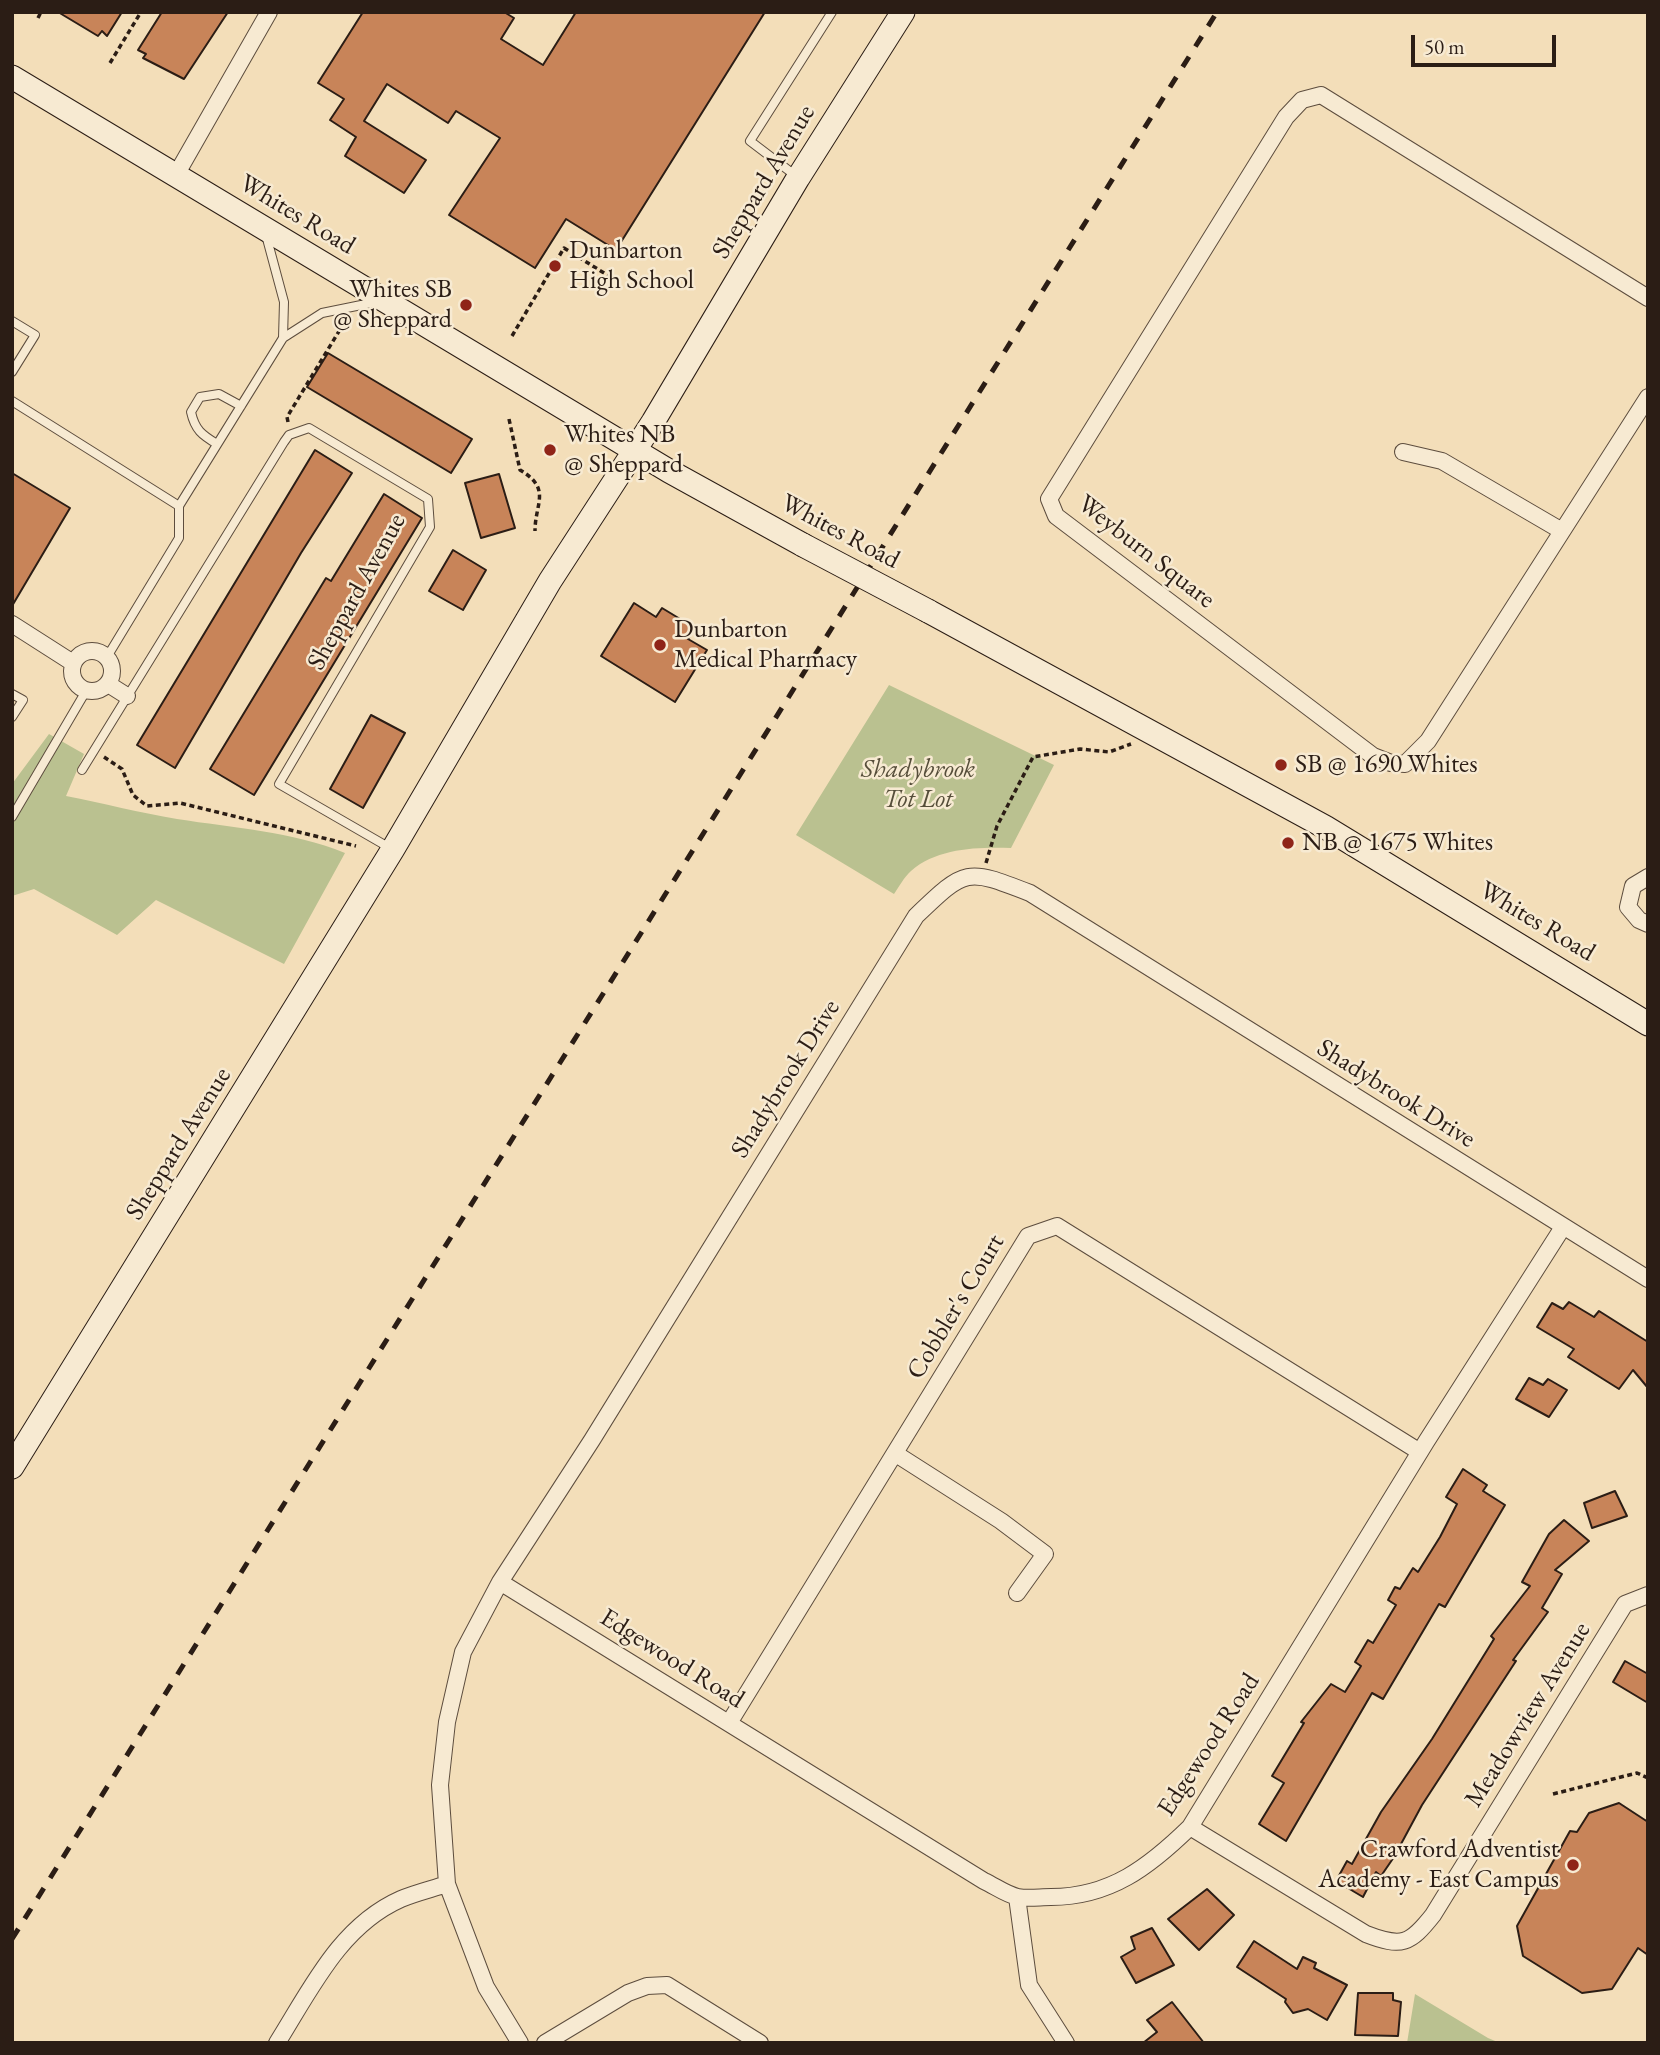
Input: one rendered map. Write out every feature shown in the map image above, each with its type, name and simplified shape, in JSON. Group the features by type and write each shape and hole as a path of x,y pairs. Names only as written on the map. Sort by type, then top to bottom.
{"main road":[{"name":"Sheppard Avenue","path":"12,1467 393,849 550,581 635,450 798,178 903,12"},
{"name":"Whites Road","path":"12,77 635,450 803,545 1337,834 1648,1024"}],"street":[{"path":"176,175 269,12"},
{"name":"Weyburn Square","path":"1648,298 1321,95 1302,100 1286,117 1049,499 1056,516 1373,756 1391,763 1405,764 1428,741 1648,397"},
{"path":"1403,452 1442,461 1562,531"},
{"path":"15,631 73,663"},
{"path":"89,651 107,657 113,669 108,684 100,690 86,691 72,677 73,663 89,651"},
{"path":"108,684 127,696"},
{"name":"Shadybrook Drive","path":"520,2043 486,1987 447,1884 440,1785 447,1723 463,1653 500,1582 592,1440 916,916 953,881 983,875 1030,893 1648,1279"},
{"path":"1648,877 1633,886 1628,907 1639,920 1648,924"},
{"name":"Cobbler's Court","path":"729,1723 1028,1236 1057,1226 1420,1452"},
{"name":"Edgewood Road","path":"500,1582 963,1869 1017,1897 1073,1897 1101,1891 1135,1875 1163,1854 1190,1827 1420,1452 1563,1227"},
{"path":"896,1454 1001,1521 1045,1554 1017,1593"},
{"name":"Meadowview Avenue","path":"1190,1827 1367,1934 1390,1944 1414,1938 1433,1915 1625,1604 1648,1595"},
{"path":"277,2043 327,1962 358,1926 401,1899 447,1884"},
{"path":"1017,1897 1029,1985 1066,2043"},
{"path":"545,2043 628,1993 647,1986 667,1985 760,2043"}],"lane":[{"path":"798,178 750,141 832,12"},
{"path":"264,228 285,302 283,338"},
{"path":"107,657 179,538 179,506 283,338 322,313 384,300"},
{"path":"12,321 35,335 12,372"},
{"path":"218,444 200,435 194,423 191,412 200,397 219,394 242,406"},
{"path":"12,401 179,506"},
{"name":"Sheppard Avenue","path":"289,435 309,428 428,499 430,527 279,784 393,849"},
{"path":"82,770 289,435"},
{"path":"12,817 86,691"},
{"path":"12,694 23,700 12,717"}],"path":[{"path":"38,18 41,12"},
{"path":"110,63 141,12"},
{"path":"512,336 564,248 612,278"},
{"path":"289,435 287,417 345,321"},
{"path":"509,419 520,470 530,476 539,489 541,504 535,519 535,531"},
{"path":"983,875 997,825 1033,757 1080,749 1109,752 1152,732"},
{"path":"94,751 122,769 133,795 147,806 180,803 320,834 362,847"},
{"path":"1553,1794 1637,1773 1648,1778"}],"green space":[{"name":"Shadybrook Tot Lot","path":"889,685 1054,765 1011,848 945,853 921,863 911,871 894,894 796,835"},
{"path":"49,734 84,754 66,796 163,817 283,835 345,853 284,964 156,900 117,935 34,889 12,896 12,784"},
{"path":"1415,1994 1488,2038 1500,2043 1407,2043"}],"building":[{"path":"58,12 122,12 107,36 102,31 98,36"},
{"path":"162,12 228,12 184,79 143,58 146,54 138,50"},
{"path":"363,12 504,12 514,18 501,39 543,65 576,12 765,12 616,250 566,219 535,268 449,215 500,138 456,111 448,123 387,84 364,121 426,160 404,193 345,156 356,137 330,120 344,99 318,83"},
{"path":"328,353 472,439 451,473 307,387"},
{"path":"315,450 352,473 301,553 175,768 137,745"},
{"path":"12,473 70,508 12,606"},
{"path":"499,474 515,528 481,538 465,483"},
{"path":"384,494 422,518 254,795 210,769 326,578 331,581"},
{"path":"453,550 486,570 463,610 429,591"},
{"path":"634,603 656,617 662,608 695,628 688,639 707,650 675,702 601,656"},
{"path":"371,715 405,733 363,808 330,789"},
{"path":"1569,1302 1594,1317 1599,1311 1648,1342 1648,1388 1633,1370 1619,1389 1568,1357 1574,1349 1537,1327 1552,1303 1563,1309"},
{"path":"1529,1378 1543,1385 1548,1379 1567,1390 1549,1417 1516,1399"},
{"path":"1463,1469 1487,1485 1483,1491 1505,1505 1445,1607 1439,1604 1383,1699 1372,1693 1286,1841 1259,1824 1284,1783 1272,1776 1304,1723 1301,1722 1331,1684 1345,1692 1361,1666 1355,1662 1368,1640 1373,1643 1396,1605 1388,1600 1395,1587 1400,1589 1413,1568 1418,1572 1440,1537 1457,1504 1446,1497"},
{"path":"1615,1491 1627,1516 1592,1528 1584,1503"},
{"path":"1564,1520 1589,1541 1555,1570 1562,1574 1542,1608 1548,1612 1513,1660 1516,1661 1422,1805 1394,1857 1381,1876 1376,1872 1363,1897 1336,1881 1347,1861 1352,1864 1381,1812 1432,1739 1494,1639 1491,1636 1530,1586 1522,1582 1549,1534"},
{"path":"1625,1661 1648,1674 1648,1703 1613,1682"},
{"path":"1619,1803 1648,1822 1648,1955 1638,1948 1612,1989 1582,1993 1523,1956 1517,1926 1570,1831 1577,1832 1589,1813"},
{"path":"1207,1889 1234,1915 1199,1950 1168,1919"},
{"path":"1152,1928 1174,1965 1136,1983 1121,1957 1135,1949 1131,1937"},
{"path":"1254,1941 1297,1969 1303,1957 1316,1963 1314,1968 1347,1985 1327,2020 1308,2009 1293,2013 1285,2002 1286,1999 1237,1967"},
{"path":"1358,1993 1393,1993 1393,2000 1401,2002 1398,2036 1355,2035"},
{"path":"1172,2002 1204,2043 1143,2043 1157,2032 1147,2020"}],"railway":[{"path":"12,1939 1217,12"}],"place":[{"name":"Dunbarton High School","path":"555,266"},
{"name":"Whites SB @ Sheppard","path":"466,305"},
{"name":"Whites NB @ Sheppard","path":"550,450"},
{"name":"Dunbarton Medical Pharmacy","path":"660,645"},
{"name":"SB @ 1690 Whites","path":"1281,765"},
{"name":"NB @ 1675 Whites","path":"1288,843"},
{"name":"Crawford Adventist Academy - East Campus","path":"1573,1865"}]}
